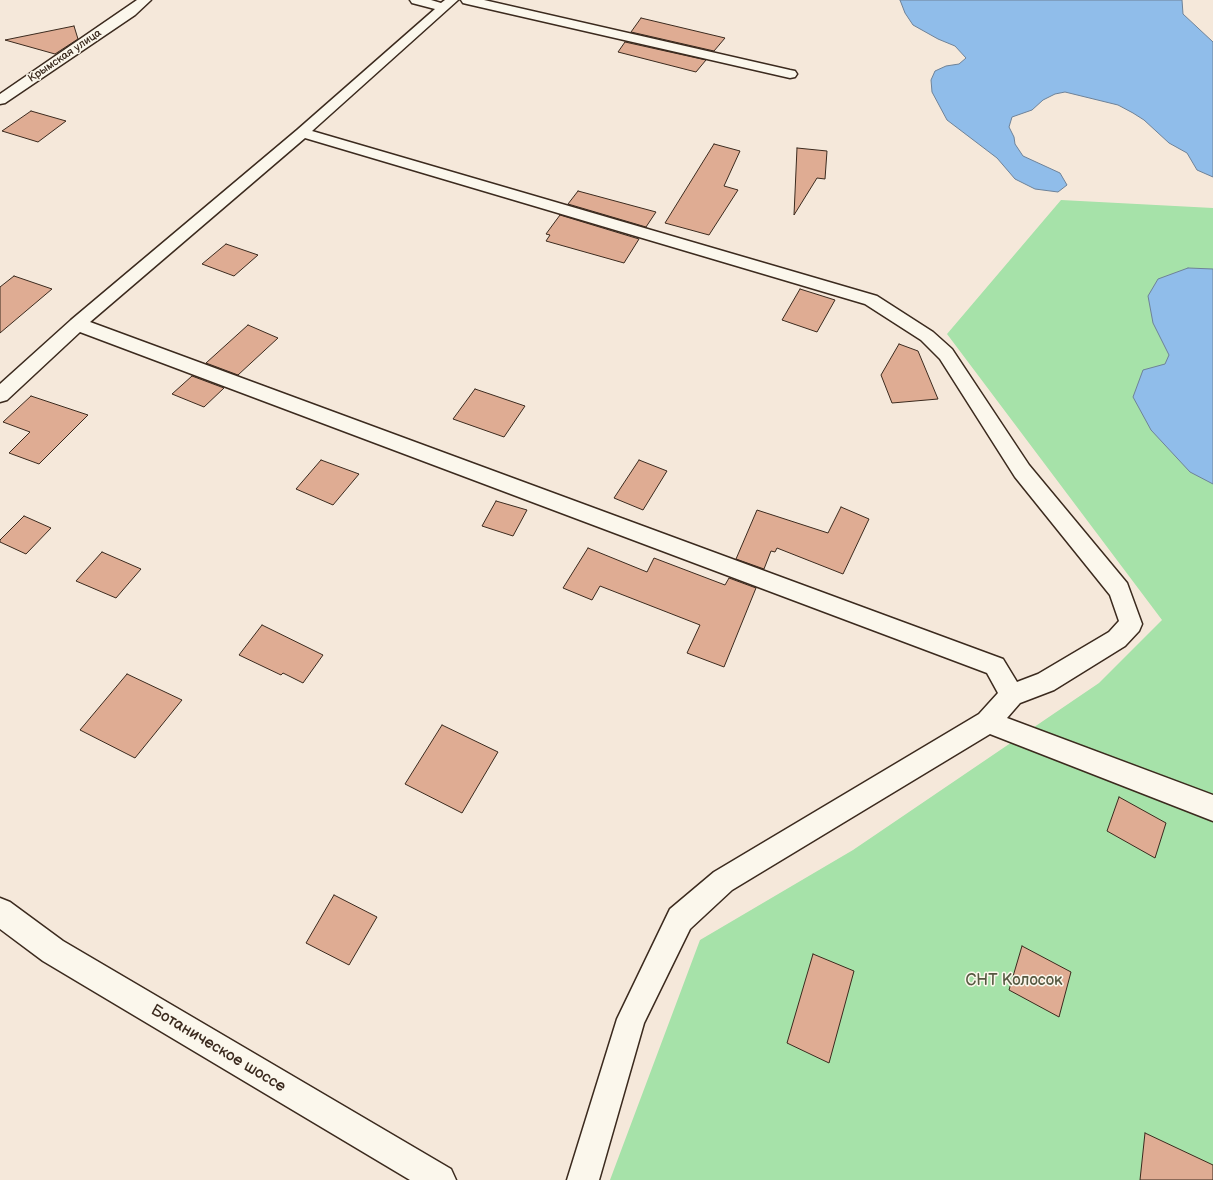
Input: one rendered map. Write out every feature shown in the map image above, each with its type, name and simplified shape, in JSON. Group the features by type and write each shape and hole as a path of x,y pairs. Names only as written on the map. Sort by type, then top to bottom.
{"street":[{"name":"Крымская улица","path":"0,100 128,6 144,0"},
{"path":"416,0 447,4"},
{"path":"467,0 790,74"},
{"path":"0,395 77,324 302,133 447,4"},
{"path":"302,133 871,300 927,336 946,354 1022,471 1119,590 1131,624 1117,639 1046,682 1012,695 988,722 723,881 680,919 631,1019 583,1180"},
{"path":"77,324 995,666 1012,695"},
{"path":"988,722 1213,808"},
{"name":"Ботаническое шоссе","path":"0,912 53,951 440,1180"}],"green space":[{"name":"СНТ Колосок","path":"1061,200 1213,208 1213,1180 610,1180 700,940 853,850 1099,683 1162,620 947,334"}],"water":[{"path":"900,0 1182,0 1183,14 1213,42 1213,177 1197,170 1187,153 1169,143 1144,120 1133,113 1118,105 1065,92 1055,94 1043,100 1032,110 1012,117 1009,127 1014,137 1015,144 1023,156 1060,173 1067,185 1058,192 1035,189 1015,179 997,158 947,120 932,92 931,80 935,71 946,66 959,64 966,58 955,46 938,39 913,25 905,13"},
{"path":"1188,268 1213,269 1213,484 1190,472 1151,430 1133,397 1143,370 1165,364 1169,355 1153,323 1148,296 1158,279"}],"building":[{"path":"641,18 725,38 714,51 631,32"},
{"path":"74,26 78,39 55,54 5,40"},
{"path":"625,42 706,60 696,72 618,52"},
{"path":"31,111 66,121 38,142 2,131"},
{"path":"714,144 740,151 724,186 738,190 709,235 665,223"},
{"path":"797,148 827,151 825,179 817,178 794,215"},
{"path":"578,191 656,212 646,227 568,204"},
{"path":"560,215 639,239 624,263 546,241 550,235 546,234"},
{"path":"226,244 258,255 234,276 202,264"},
{"path":"14,276 52,289 0,333 0,287"},
{"path":"800,289 835,300 817,332 782,320"},
{"path":"248,325 278,338 238,375 206,363"},
{"path":"899,344 918,351 938,399 892,403 881,375"},
{"path":"192,376 224,388 204,407 172,394"},
{"path":"475,389 525,406 504,437 453,419"},
{"path":"31,396 88,415 39,464 9,453 30,432 3,422"},
{"path":"321,460 359,474 333,505 296,489"},
{"path":"639,460 667,471 643,510 614,498"},
{"path":"496,501 527,510 513,536 482,526"},
{"path":"841,507 869,519 843,574 777,548 775,552 771,551 764,569 736,559 757,510 828,533"},
{"path":"24,516 51,528 26,554 0,542 0,540"},
{"path":"588,548 647,572 654,558 725,585 729,578 756,588 724,667 687,653 700,625 600,586 592,600 563,588"},
{"path":"102,552 141,569 116,598 76,581"},
{"path":"262,625 323,655 303,683 283,673 281,675 239,655"},
{"path":"127,674 182,700 135,758 80,730"},
{"path":"442,725 498,752 462,813 405,784"},
{"path":"1119,797 1166,823 1155,858 1107,831"},
{"path":"334,895 377,917 349,965 306,943"},
{"path":"1022,946 1071,972 1059,1017 1009,990"},
{"path":"813,954 854,971 829,1063 787,1043"},
{"path":"1145,1133 1213,1165 1213,1180 1140,1180"}]}
